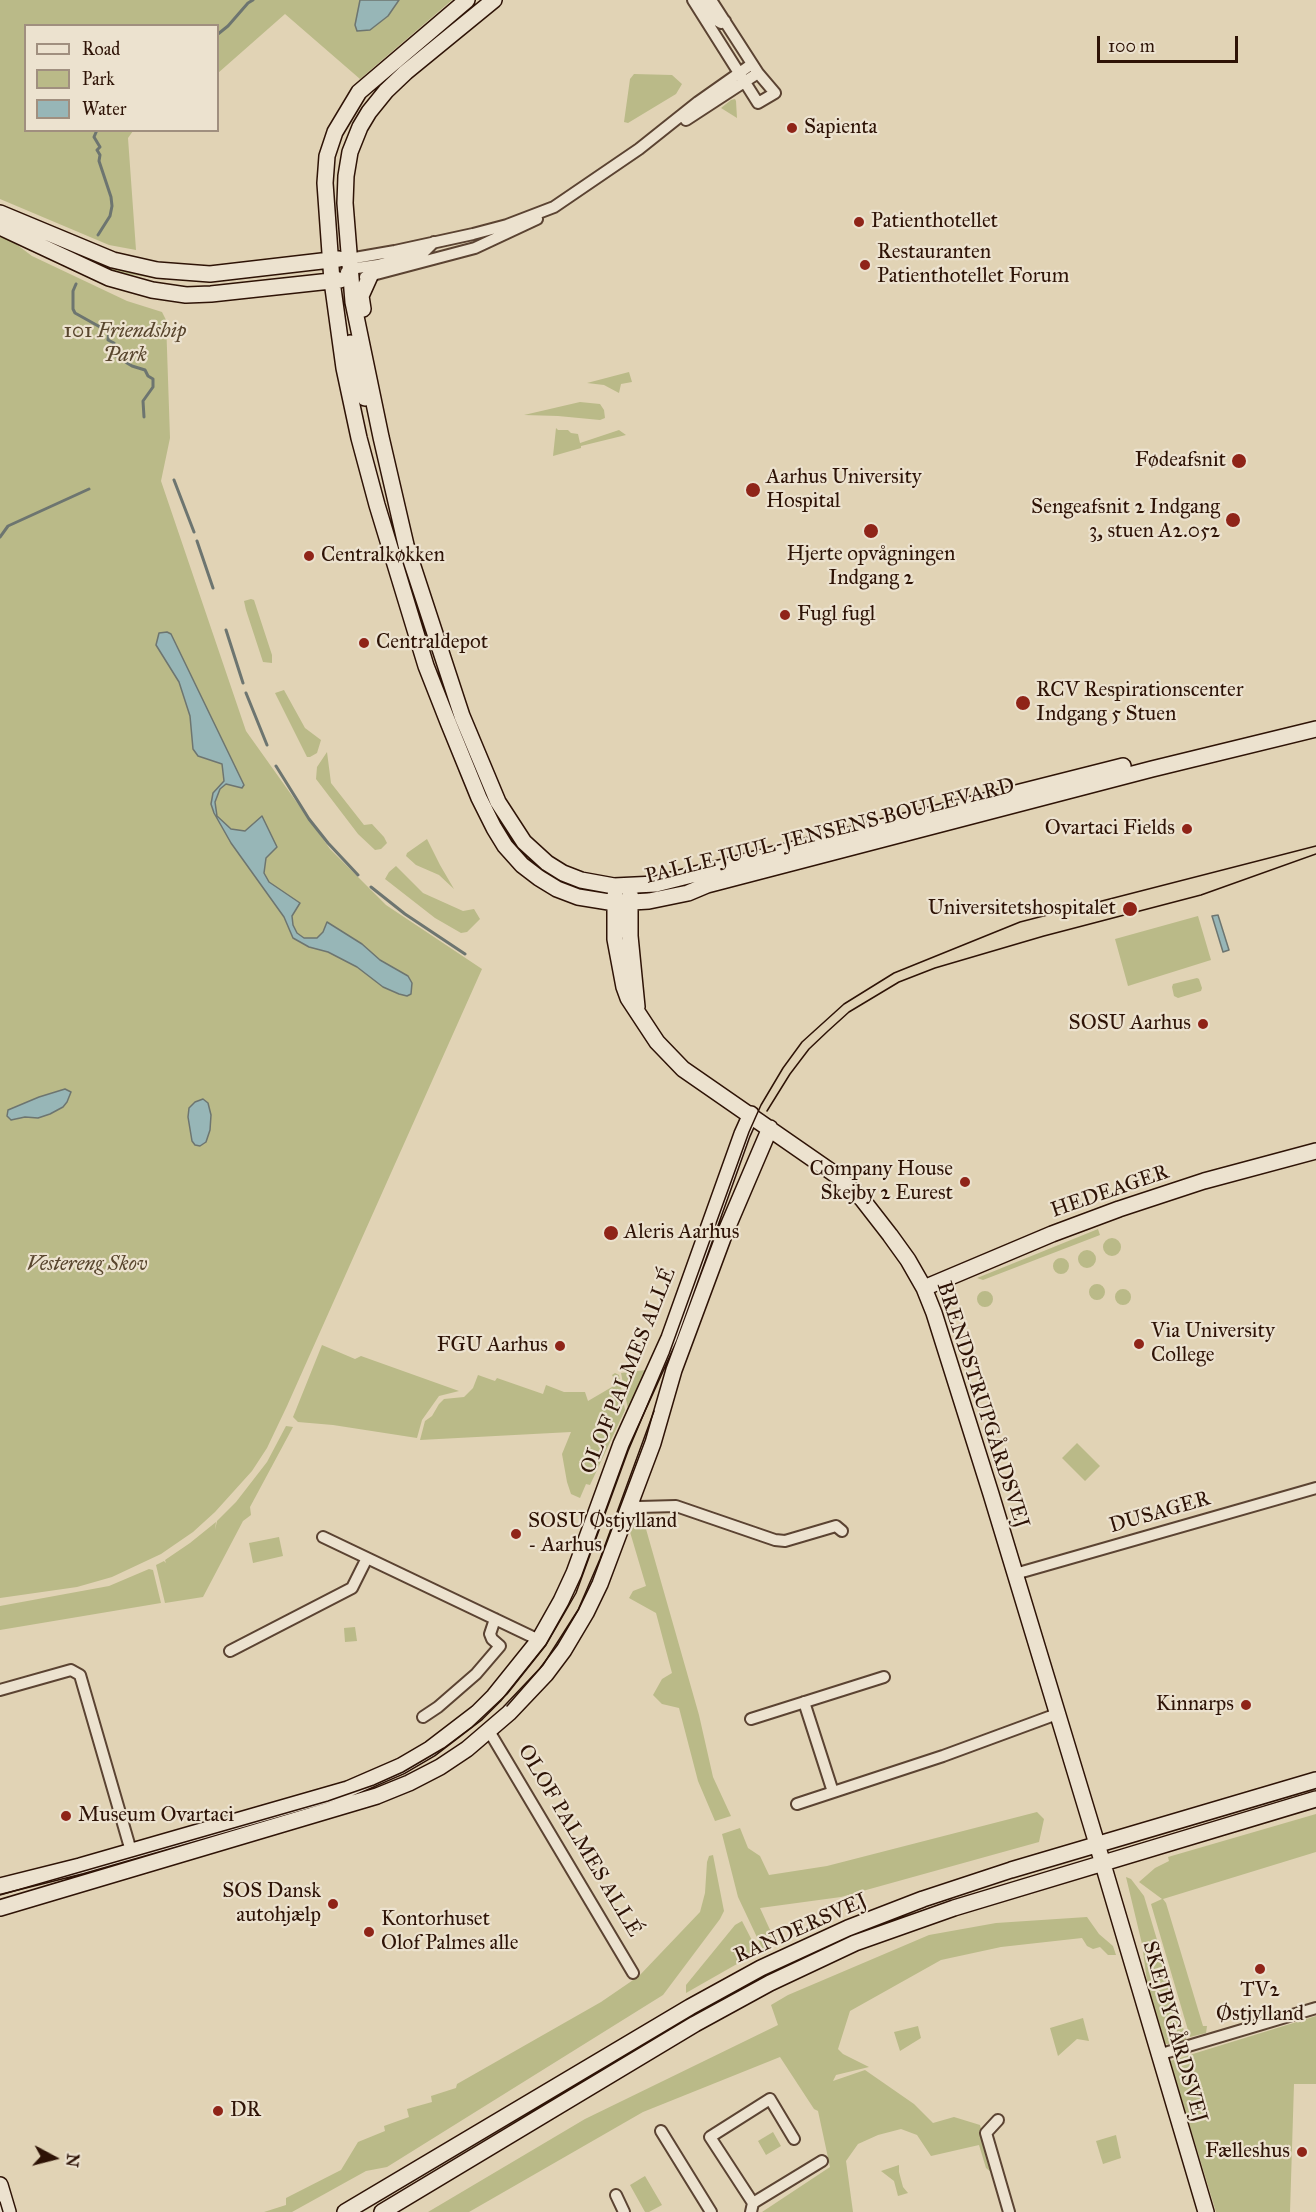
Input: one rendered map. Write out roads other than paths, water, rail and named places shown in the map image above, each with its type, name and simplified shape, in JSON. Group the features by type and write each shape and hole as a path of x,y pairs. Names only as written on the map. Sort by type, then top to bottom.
{"street":[{"name":"PALLE JUUL-JENSENS BOULEVARD","path":"467,0 381,71 359,92 345,113 335,132 327,156 325,183 330,260 344,274 353,302 406,545 462,716 498,802 524,842 547,863 563,873 623,897 670,890 727,868 1316,719"},
{"name":"PALLE JUUL-JENSENS BOULEVARD","path":"494,0 406,72 386,91 360,127 350,152 346,176 344,368 359,438 377,505 426,666 479,798 505,846 522,865 557,889 578,897 688,893 707,885 774,867 1316,729"},
{"path":"693,0 758,103 775,93 755,69 721,20 711,0"},
{"path":"701,0 721,20"},
{"path":"715,36 721,20"},
{"path":"344,274 370,276 476,248 536,220 650,141 698,102 755,69"},
{"path":"0,227 109,278 152,290 186,295 211,294 344,274 424,252 434,242 507,225 554,207"},
{"path":"0,213 113,260 157,270 210,273 330,260 344,274 351,349 359,386 378,422"},
{"path":"367,372 361,296 370,276"},
{"path":"623,897 630,936 637,1012"},
{"name":"BRENDSTRUPGÅRDSVEJ","path":"623,897 615,939 624,987 657,1042 683,1070 751,1114 836,1175 862,1199 896,1244 924,1288 937,1323 1097,1844"},
{"name":"OLOF PALMES ALLÉ","path":"0,1886 348,1790 401,1766 430,1749 477,1713 510,1678 539,1640 574,1573 621,1444 662,1355 741,1134 751,1114"},
{"name":"OLOF PALMES ALLÉ","path":"0,1908 377,1796 440,1767 489,1731 528,1694 570,1641 600,1584 653,1443 674,1370 723,1238 770,1128"},
{"name":"HEDEAGER","path":"924,1288 1052,1234 1119,1209 1204,1181 1316,1150"},
{"name":"DUSAGER","path":"1015,1574 1316,1488"},
{"path":"630,1505 676,1506 775,1540 785,1541 837,1526 843,1531"},
{"path":"323,1537 539,1640"},
{"path":"230,1651 352,1588 367,1558"},
{"path":"423,1717 469,1680 500,1646 490,1634 495,1619"},
{"path":"0,1690 71,1671 80,1675 131,1851"},
{"path":"751,1719 884,1677"},
{"path":"804,1702 833,1792"},
{"path":"796,1804 943,1756 1057,1714"},
{"name":"OLOF PALMES ALLÉ","path":"489,1731 633,1973"},
{"name":"RANDERSVEJ","path":"345,2212 690,2007 761,1968 848,1928 923,1899 1097,1844 1316,1780"},
{"name":"RANDERSVEJ","path":"382,2212 695,2025 770,1983 855,1943 954,1908 1316,1799"},
{"name":"SKEJBYGÅRDSVEJ","path":"1097,1844 1206,2212"},
{"path":"1158,2055 1316,2008"},
{"path":"794,2139 770,2099 710,2137 752,2208 822,2161"},
{"path":"998,2120 986,2133 1009,2212"},
{"path":"661,2131 711,2212"},
{"path":"0,2185 8,2212"},
{"path":"615,2195 624,2212"}],"water":[{"path":"360,0 399,0 388,16 370,30 357,31 355,25"},
{"path":"159,633 171,634 244,785 242,788 226,784 220,789 215,802 217,816 231,829 245,831 262,816 277,847 266,858 264,873 269,882 300,903 292,916 297,933 304,938 317,938 323,932 327,922 362,944 380,960 408,976 412,983 411,994 407,996 399,994 383,987 357,967 293,938 284,917 231,843 214,813 211,804 213,793 224,781 222,764 198,756 193,749 190,716 179,682 156,645"},
{"path":"1218,915 1229,950 1223,952 1212,916"},
{"path":"65,1089 71,1092 67,1102 50,1114 38,1118 25,1117 11,1120 7,1116 8,1110"},
{"path":"203,1099 208,1103 211,1115 206,1142 200,1146 195,1145 192,1141 188,1117 189,1108 195,1102"}],"waterway":[{"path":"219,33 253,0"},
{"path":"96,132 94,137 100,147 97,150 100,155 99,161 112,206 110,216 98,235"},
{"path":"76,284 73,291 75,313 109,332 108,340 114,343 112,354 132,366 145,370 153,379 153,387 143,401 144,417"},
{"path":"174,480 194,532"},
{"path":"0,537 8,526 89,489"},
{"path":"197,541 213,588"},
{"path":"226,630 243,683"},
{"path":"246,693 267,745"},
{"path":"276,766 309,819 358,875"},
{"path":"371,887 405,914 465,954"}],"tram line":[{"path":"0,1895 328,1801 374,1785 403,1772 444,1748 472,1727 507,1694 546,1645 576,1593 628,1451 669,1354 749,1132 761,1105 802,1042 844,1004 894,973 1020,922 1316,846"},
{"path":"767,1111 809,1049 849,1012 899,982 935,968 1044,936 1201,895 1316,854"},
{"path":"507,1706 543,1665 578,1610 600,1559 654,1411"},
{"path":"0,2202 3,2212"}],"place":[{"name":"Sapienta","path":"792,128"},
{"name":"Patienthotellet","path":"859,222"},
{"name":"Restauranten Patienthotellet Forum","path":"865,265"},
{"name":"Fødeafsnit","path":"1239,461"},
{"name":"Aarhus University Hospital","path":"753,490"},
{"name":"Sengeafsnit 2 Indgang 3, stuen A2.052","path":"1233,520"},
{"name":"Hjerte opvågningen Indgang 2","path":"871,531"},
{"name":"Centralkøkken","path":"309,556"},
{"name":"Fugl fugl","path":"785,615"},
{"name":"Centraldepot","path":"364,643"},
{"name":"RCV Respirationscenter Indgang 5 Stuen","path":"1023,703"},
{"name":"Ovartaci Fields","path":"1187,829"},
{"name":"Universitetshospitalet","path":"1130,909"},
{"name":"SOSU Aarhus","path":"1203,1024"},
{"name":"Company House Skejby 2 Eurest","path":"965,1182"},
{"name":"Aleris Aarhus","path":"611,1233"},
{"name":"Via University College","path":"1139,1344"},
{"name":"FGU Aarhus","path":"560,1346"},
{"name":"SOSU Østjylland - Aarhus","path":"516,1534"},
{"name":"Kinnarps","path":"1246,1705"},
{"name":"Museum Ovartaci","path":"66,1816"},
{"name":"SOS Dansk autohjælp","path":"333,1904"},
{"name":"Kontorhuset Olof Palmes alle","path":"369,1932"},
{"name":"TV2 Østjylland","path":"1260,1969"},
{"name":"DR","path":"218,2111"},
{"name":"Fælleshus","path":"1302,2152"}],"park label":[{"name":"101 Friendship Park","path":"125,344"},
{"name":"Vestereng Skov","path":"87,1265"}]}
